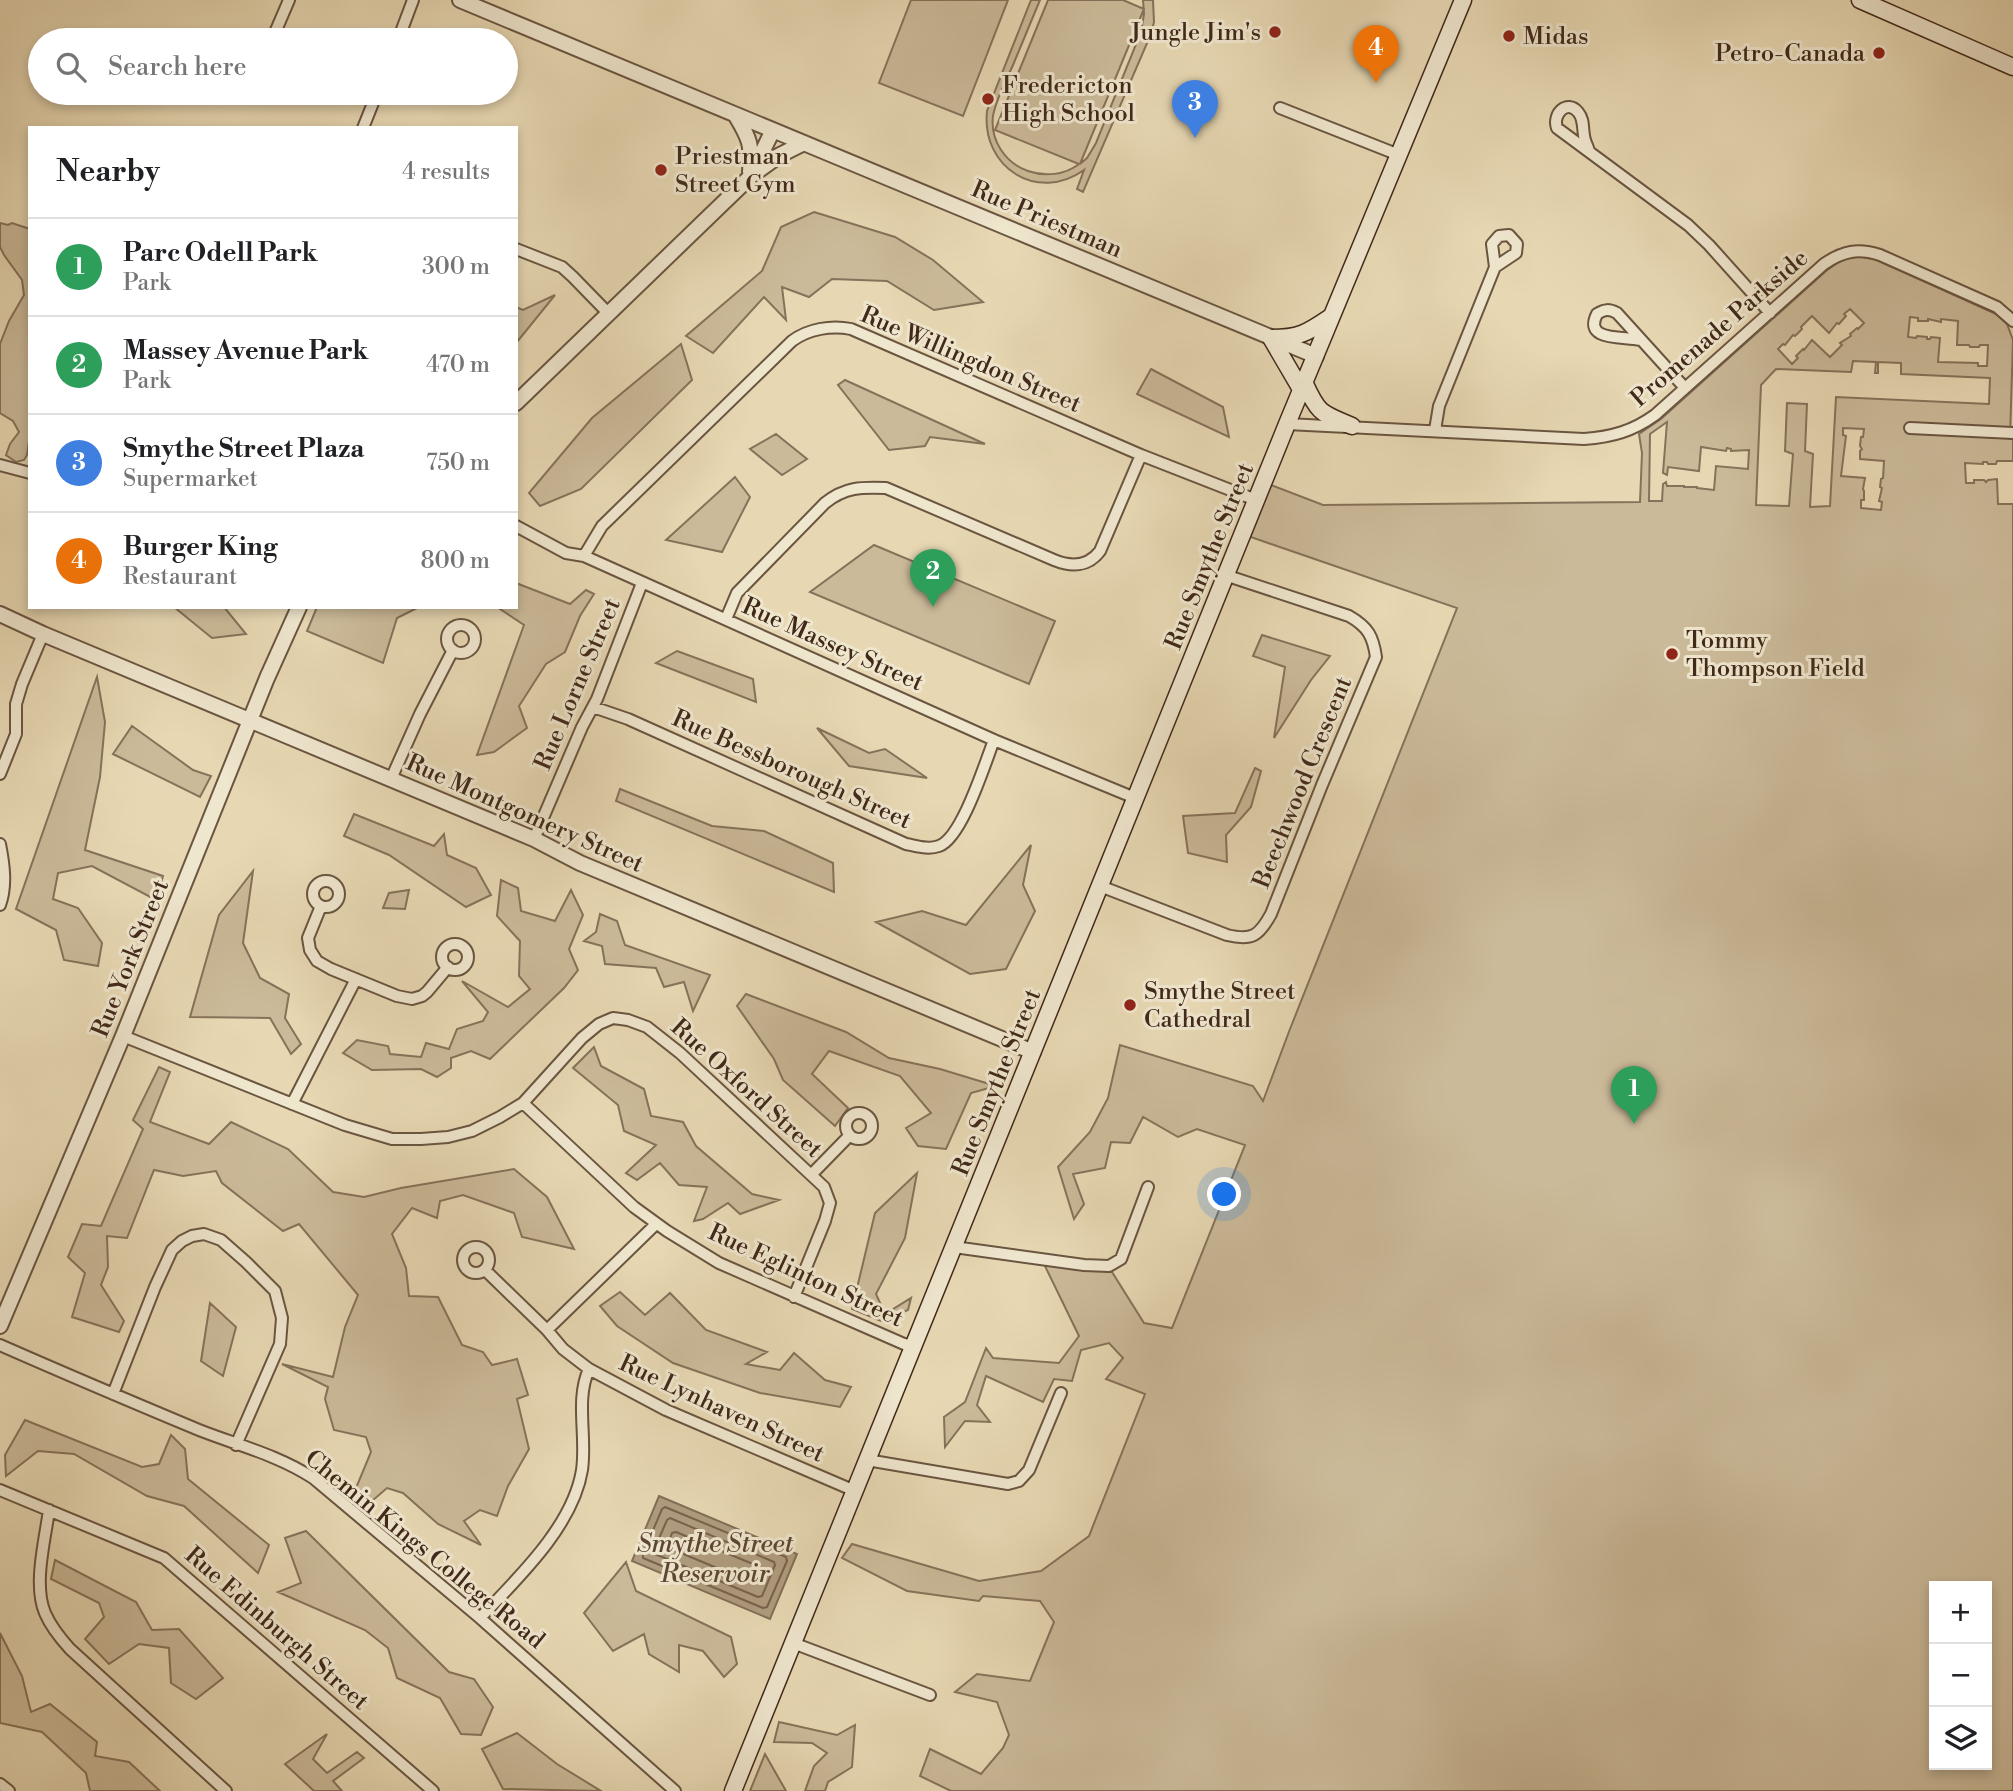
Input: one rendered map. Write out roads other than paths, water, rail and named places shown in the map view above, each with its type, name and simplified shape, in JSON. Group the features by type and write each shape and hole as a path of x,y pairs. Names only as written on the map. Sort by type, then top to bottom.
{"main road":[{"name":"Rue Smythe Street","path":"733,1791 1256,500 1463,0"},
{"path":"1860,0 2013,68"},
{"path":"1271,338 1293,338 1308,332 1332,316"},
{"path":"1271,338 1321,412 1352,426"}],"street":[{"path":"277,28 289,0"},
{"path":"403,28 414,0"},
{"name":"Rue Priestman","path":"460,0 1316,356"},
{"path":"364,126 372,105"},
{"path":"1280,108 1399,155"},
{"path":"736,116 748,135 751,149 750,177"},
{"path":"750,177 774,130"},
{"path":"518,401 750,177 780,155 804,143"},
{"path":"1589,151 1688,225 1770,313"},
{"path":"518,250 562,268 608,313"},
{"name":"Promenade Parkside","path":"1287,424 1584,439 1623,433 1642,424 1833,258 1859,250 1880,255 1997,307 2013,321"},
{"path":"1435,430 1439,406 1495,267"},
{"name":"Rue Willingdon Street","path":"584,556 602,526 792,341 800,335 837,326 851,329 1141,455 1256,500"},
{"path":"1640,340 1685,388"},
{"path":"1910,428 2013,433"},
{"path":"726,618 737,593 825,503 838,493 858,488 886,488 1066,565 1076,566 1095,557 1100,551 1141,455"},
{"path":"0,465 28,472"},
{"name":"Rue Massey Street","path":"518,527 566,553 584,556 994,740 1135,797"},
{"name":"Beechwood Crescent","path":"1100,886 1227,936 1244,939 1257,933 1264,927 1270,914 1376,657 1373,638 1359,621 1226,575"},
{"name":"Rue Lorne Street","path":"534,839 593,707 642,583"},
{"name":"Rue York Street","path":"0,1326 123,1036 267,678 298,609"},
{"name":"Rue Montgomery Street","path":"0,614 534,839 580,863 1033,1052"},
{"path":"0,774 16,734 16,704 22,684 43,634"},
{"path":"391,779 453,650"},
{"name":"Rue Bessborough Street","path":"593,707 628,719 906,844 924,848 939,846 950,839 960,824 994,740"},
{"path":"0,844 4,864 4,896 0,905"},
{"path":"321,906 309,933 310,950 317,961 331,969 397,996 412,999 427,992 448,967"},
{"path":"292,1104 356,979"},
{"name":"Rue Oxford Street","path":"123,1036 345,1125 393,1139 421,1139 448,1137 471,1131 523,1103 582,1038 599,1024 613,1018 647,1027 680,1053 824,1187 830,1203 794,1297"},
{"name":"Rue Eglinton Street","path":"523,1103 656,1224 719,1263 913,1346"},
{"path":"811,1174 850,1135"},
{"path":"954,1247 1109,1266 1121,1259 1148,1187"},
{"path":"547,1330 656,1224"},
{"path":"113,1394 172,1250 181,1241 192,1236 204,1234 221,1240 275,1291 282,1318 280,1344 236,1445"},
{"name":"Rue Lynhaven Street","path":"485,1270 564,1349 589,1369 666,1410 855,1491"},
{"name":"Chemin Kings College Road","path":"0,1345 236,1445 296,1467 313,1478 480,1618 675,1791"},
{"path":"480,1618 543,1548 573,1497 582,1471 582,1391 589,1369"},
{"path":"867,1460 1008,1484 1019,1481 1029,1470 1061,1393"},
{"name":"Rue Edinburgh Street","path":"0,1490 164,1558 433,1791"},
{"path":"50,1510 40,1578 44,1611 54,1630 70,1649 226,1791"},
{"path":"793,1643 930,1695"},
{"path":"0,1784 9,1791"}],"water":[{"name":"Smythe Street Reservoir","path":"659,1496 797,1554 770,1619 632,1561"}],"place":[{"name":"Jungle Jim's","path":"1275,32"},
{"name":"Midas","path":"1509,36"},
{"name":"Petro-Canada","path":"1879,53"},
{"name":"Burger King","path":"1376,83"},
{"name":"Fredericton High School","path":"988,99"},
{"name":"Smythe Street Plaza","path":"1195,138"},
{"name":"Priestman Street Gym","path":"661,170"},
{"name":"Massey Avenue Park","path":"933,607"},
{"name":"Tommy Thompson Field","path":"1672,654"},
{"name":"Smythe Street Cathedral","path":"1130,1005"},
{"name":"Parc Odell Park","path":"1634,1124"}]}
